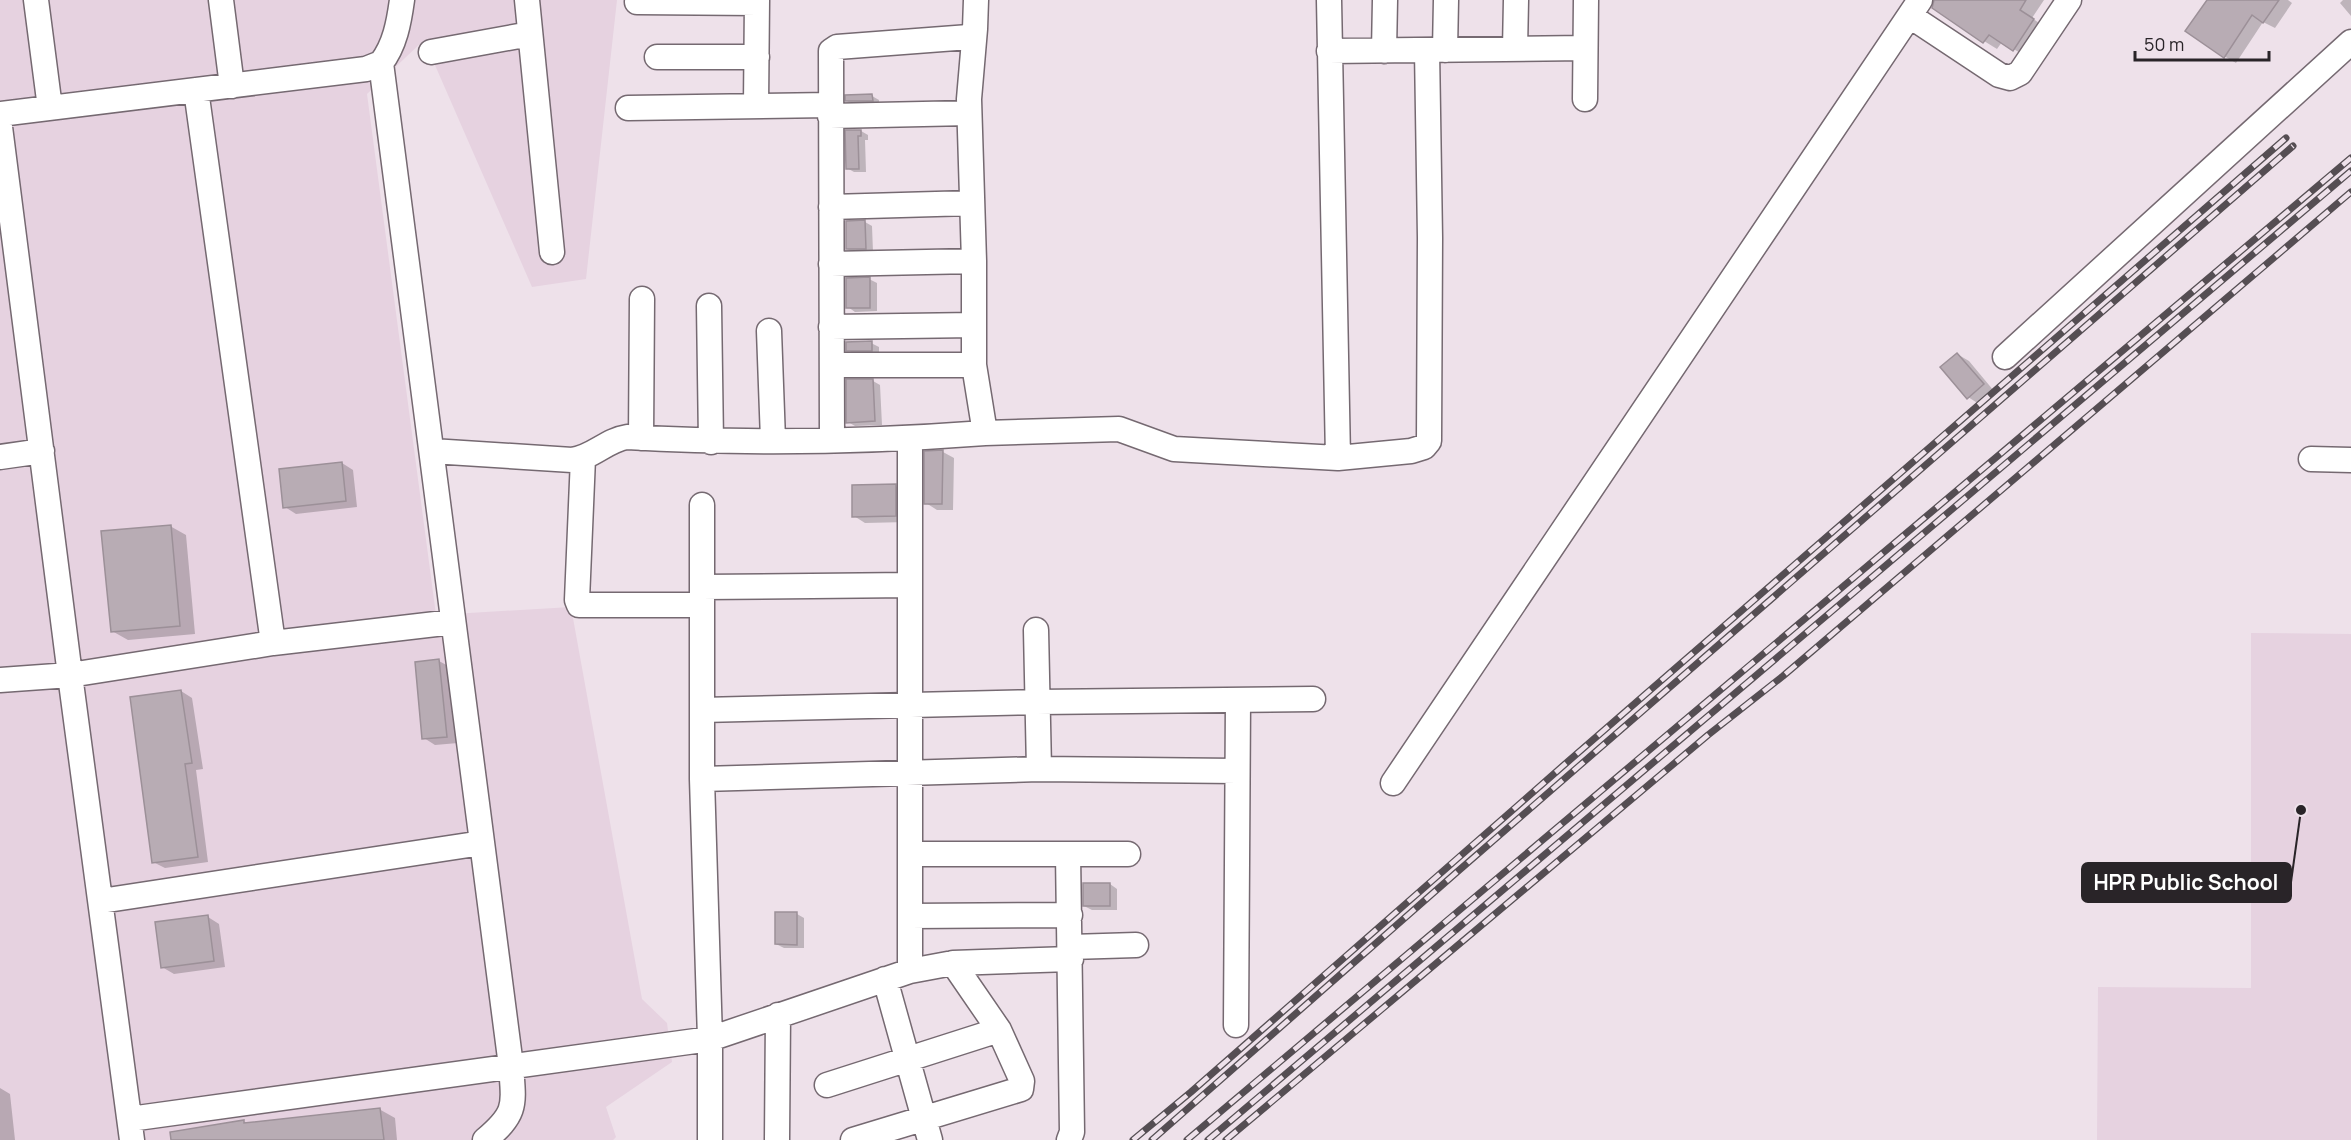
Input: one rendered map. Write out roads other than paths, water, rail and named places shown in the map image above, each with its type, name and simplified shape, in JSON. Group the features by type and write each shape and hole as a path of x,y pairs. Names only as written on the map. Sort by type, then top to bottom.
{"street":[{"path":"36,0 50,108"},
{"path":"221,0 232,86"},
{"path":"0,114 366,69 381,63 388,55 399,25 402,0"},
{"path":"527,0 552,252"},
{"path":"976,0 969,113 974,261 974,365 985,433"},
{"path":"1329,0 1338,458"},
{"path":"1384,51 1385,0"},
{"path":"432,451 572,460 583,458 622,438 711,442 910,439 985,433 1119,429 1174,448 1338,458 1411,451 1424,447 1429,441 1436,50 1446,0"},
{"path":"1515,0 1515,49"},
{"path":"1585,99 1586,0"},
{"path":"1393,783 1915,8 1999,75 2010,78 2020,73 2069,0"},
{"path":"637,2 757,2 756,105"},
{"path":"832,439 830,55 833,48 962,39 969,37 975,29"},
{"path":"431,52 530,34"},
{"path":"2005,357 2351,42"},
{"path":"1329,51 1585,48"},
{"path":"657,57 757,57"},
{"path":"381,63 511,1066 513,1099 511,1110 498,1128 484,1140"},
{"path":"196,90 273,643"},
{"path":"628,108 756,105 830,110 969,113"},
{"path":"0,127 131,1130 511,1066 710,1039 910,971 953,963 1136,945"},
{"path":"831,207 971,203"},
{"path":"831,264 974,261"},
{"path":"641,438 642,300"},
{"path":"709,306 711,442"},
{"path":"831,327 974,325"},
{"path":"769,331 773,440"},
{"path":"832,365 974,365"},
{"path":"910,439 910,971"},
{"path":"0,457 42,451"},
{"path":"583,458 578,603 582,606 702,596 910,585"},
{"path":"2311,459 2351,460"},
{"path":"702,505 702,779 710,1039 710,1140"},
{"path":"0,680 70,675 273,643 453,622"},
{"path":"1036,630 1039,769"},
{"path":"702,710 1038,702 1313,699"},
{"path":"1236,1025 1238,700"},
{"path":"702,779 910,771 1039,769 1238,771"},
{"path":"101,901 482,843"},
{"path":"910,854 1128,854"},
{"path":"1068,854 1072,1132 1069,1140"},
{"path":"910,916 1070,915"},
{"path":"854,1140 927,1129 1021,1089 1022,1081 999,1030 953,963"},
{"path":"885,979 927,1129"},
{"path":"777,1140 778,1015"},
{"path":"826,1085 999,1030"}],"railway":[{"path":"1133,1140 1191,1092 2286,138"},
{"path":"1152,1140 2293,146"},
{"path":"1187,1140 2351,158"},
{"path":"1208,1140 2351,171"},
{"path":"1226,1140 1708,735 1783,676 2351,192"}],"place":[{"name":"HPR Public School","path":"2301,810"}]}
